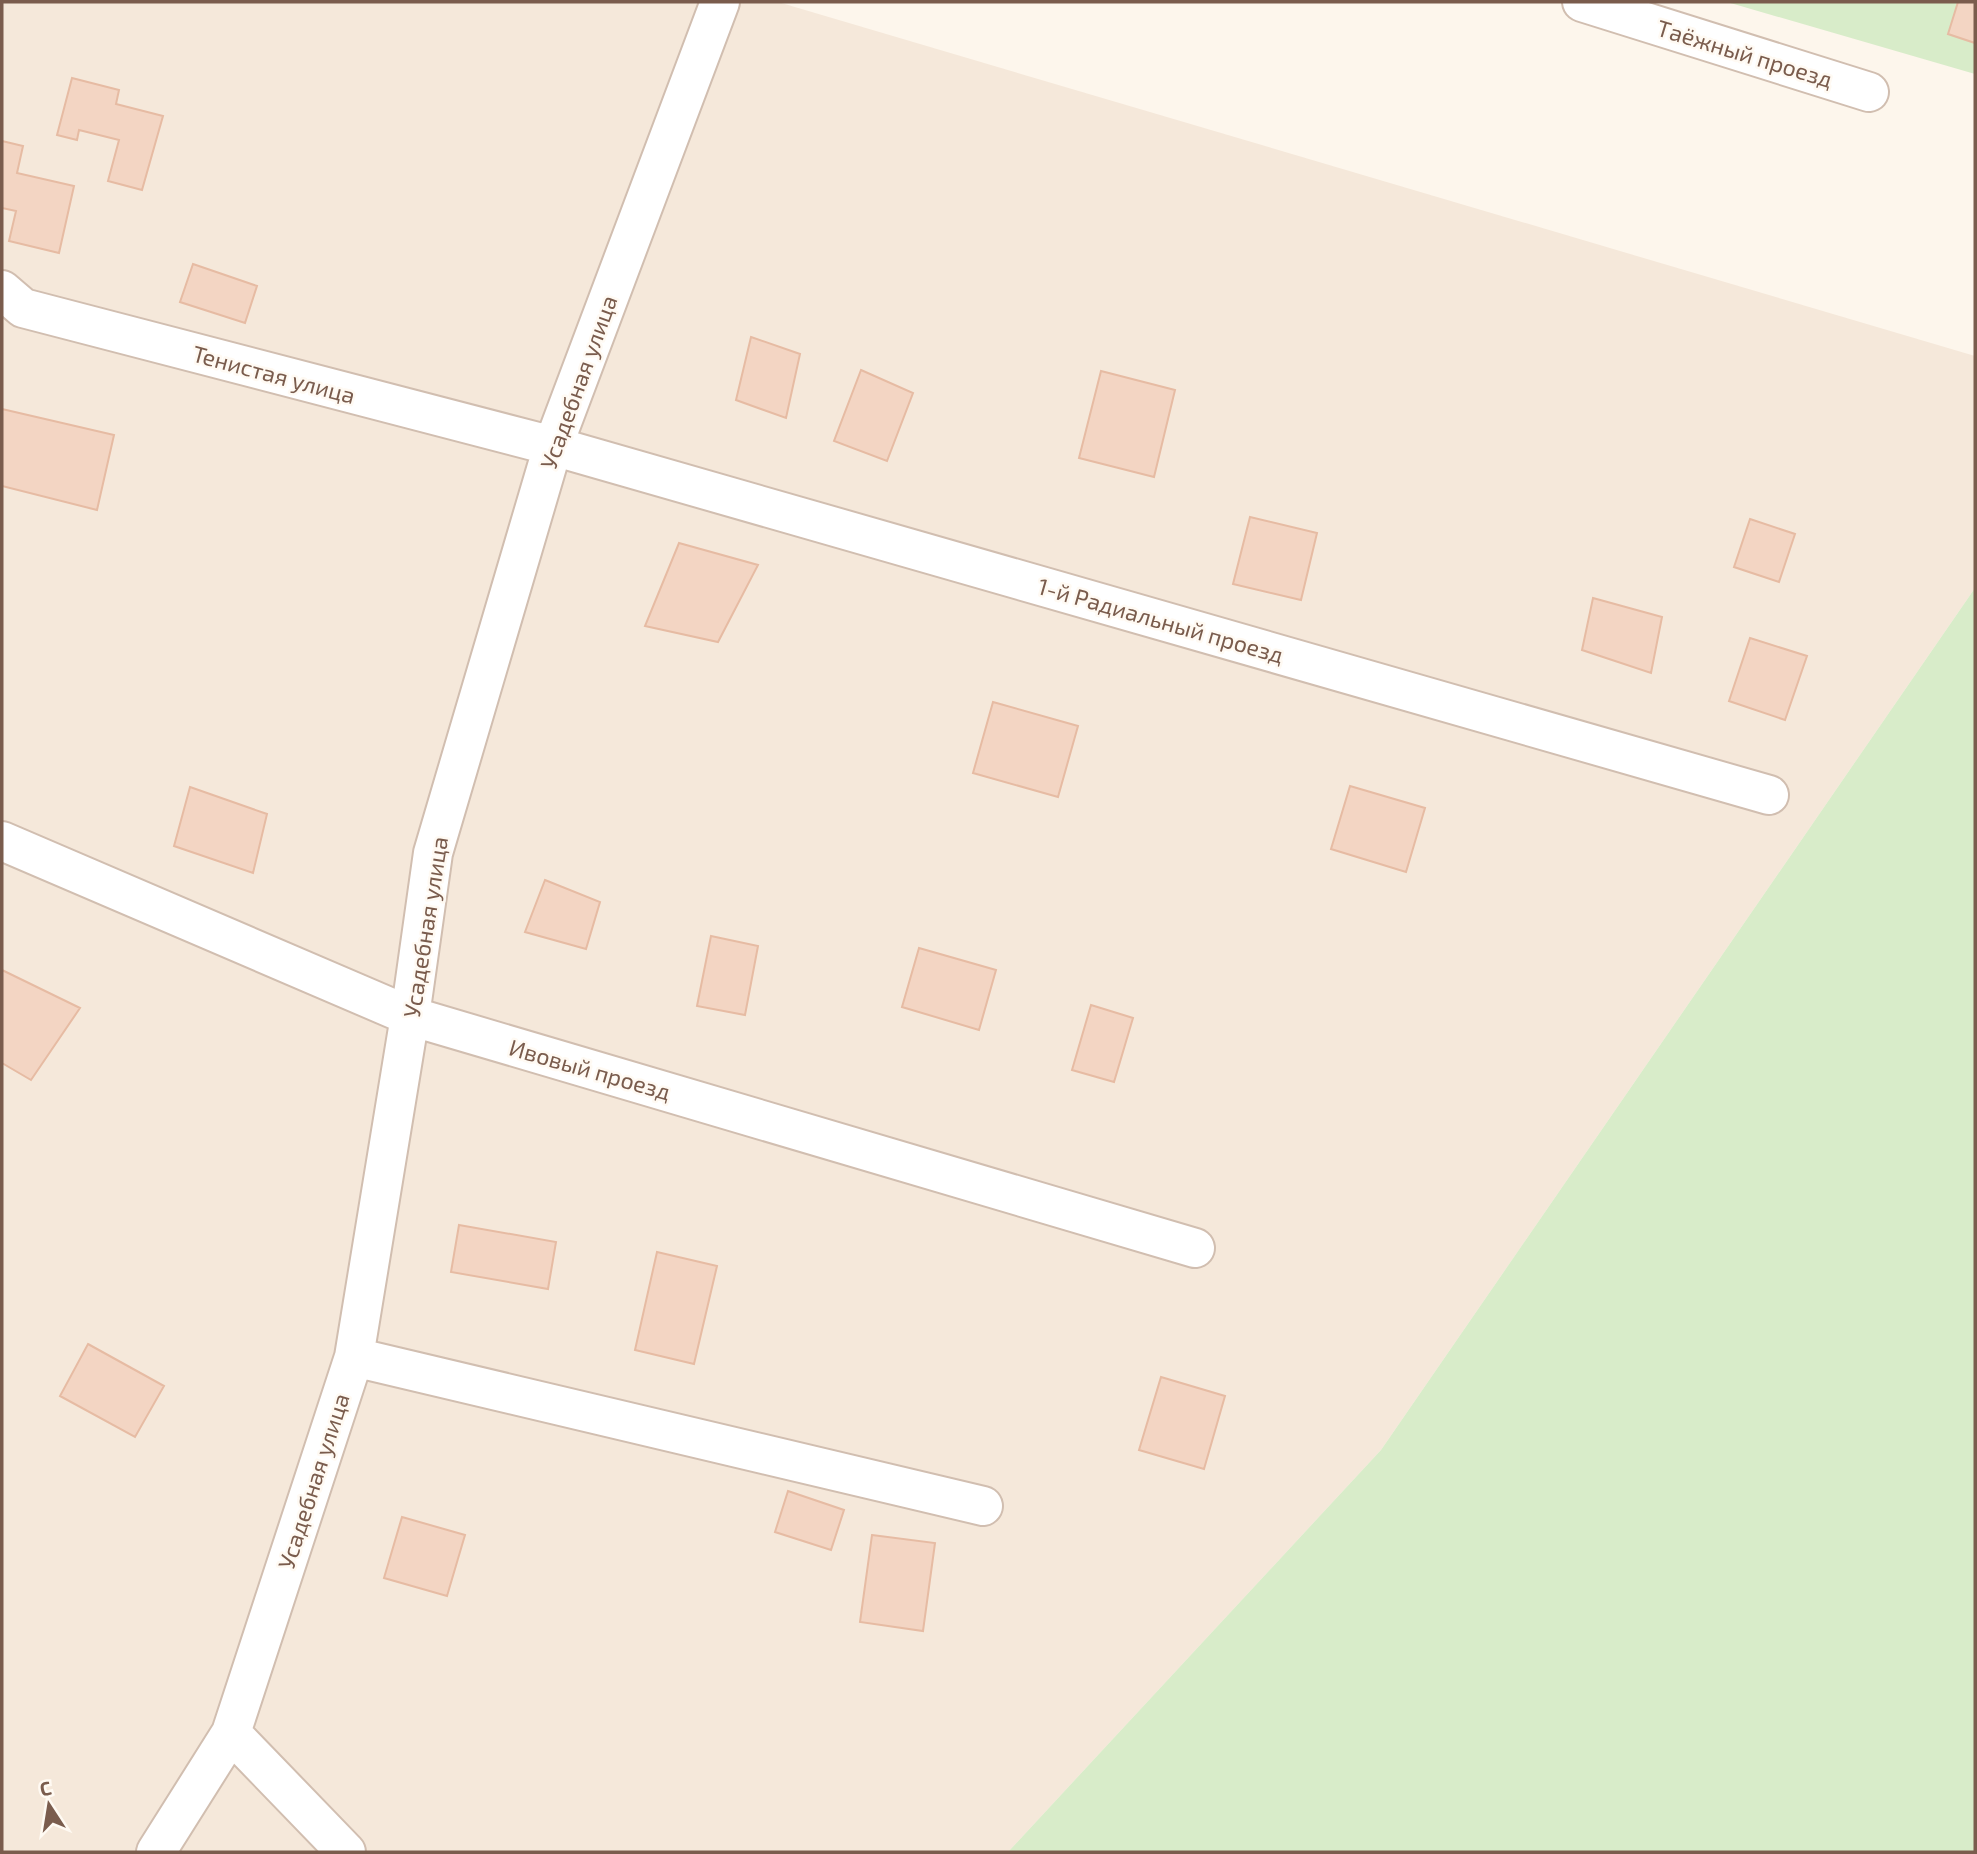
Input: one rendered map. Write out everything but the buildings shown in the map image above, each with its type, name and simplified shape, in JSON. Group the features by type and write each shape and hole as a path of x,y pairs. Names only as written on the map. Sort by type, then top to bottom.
{"street":[{"name":"Усадебная улица","path":"156,1852 231,1733 354,1357 410,1016 433,853 553,446 720,2"},
{"name":"Таёжный проезд","path":"1582,2 1869,92"},
{"name":"Тенистая улица","path":"2,290 23,308 553,446"},
{"name":"1-й Радиальный проезд","path":"553,446 1769,795"},
{"name":"Ивовый проезд","path":"2,841 410,1016 1195,1248"},
{"path":"354,1357 983,1506"},
{"path":"231,1733 346,1852"}],"shaded area":[{"path":"2,2 778,2 1975,356 1975,588 1381,1450 1008,1852 2,1852"}],"green space":[{"path":"1727,2 1975,2 1975,74"},
{"path":"1975,588 1975,1852 1008,1852 1381,1450"}]}
